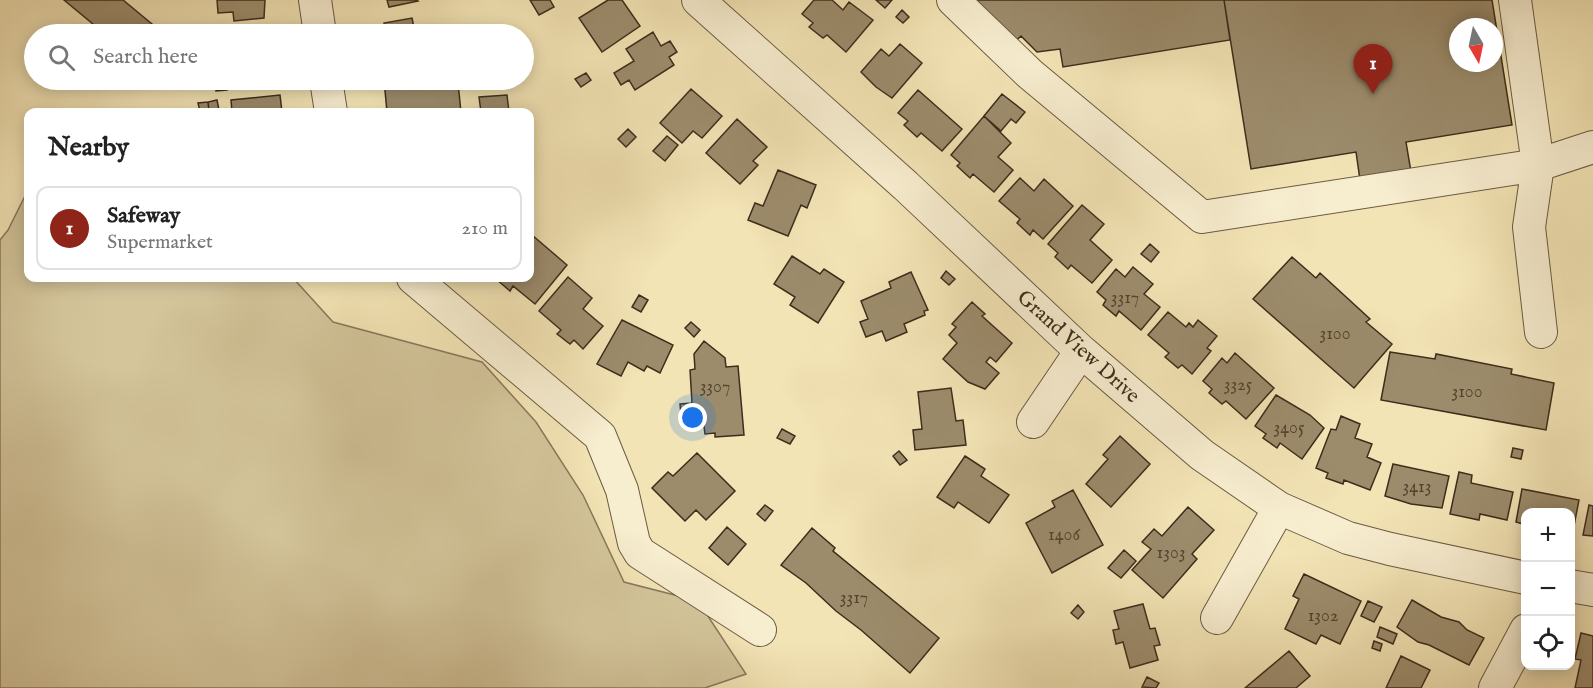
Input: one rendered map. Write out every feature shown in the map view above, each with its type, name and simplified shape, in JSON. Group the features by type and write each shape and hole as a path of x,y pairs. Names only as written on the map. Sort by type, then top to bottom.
{"street":[{"path":"315,0 319,24"},
{"name":"Grand View Drive","path":"698,0 906,186 1081,351 1202,455 1280,508 1348,538 1400,552 1521,577"},
{"path":"953,0 1030,74 1202,217 1538,165 1593,147"},
{"path":"1515,0 1538,165 1529,227 1541,332"},
{"path":"328,90 330,108"},
{"path":"418,282 600,436 622,490 634,543 640,553 760,630"},
{"path":"1033,422 1081,351"},
{"path":"1217,618 1280,508"},
{"path":"1575,587 1593,590"},
{"path":"1494,688 1521,639"}],"shaded area":[{"path":"24,198 24,282 297,282 333,322 482,362 536,422 583,495 624,582 698,601 746,674 705,688 0,688 0,240 8,230"}],"building":[{"path":"64,0 123,0 152,24 93,24"},
{"path":"217,0 265,0 264,18 234,21 233,12 218,13"},
{"path":"387,0 417,0 418,1 389,7"},
{"path":"530,0 550,0 554,7 539,15"},
{"path":"608,0 622,0 640,26 602,52 579,18"},
{"path":"814,0 832,0 843,10 849,2 873,20 846,52 827,35 823,38 809,27 813,23 802,14"},
{"path":"876,0 892,0 885,8"},
{"path":"958,0 1224,0 1230,40 1063,67 1060,49 1037,52 1021,36 1007,49"},
{"path":"1224,0 1492,0 1495,18 1449,18 1449,72 1503,72 1503,69 1512,125 1406,142 1411,172 1360,180 1356,152 1251,169"},
{"path":"902,10 909,17 903,23 896,17"},
{"path":"412,18 413,24 384,24"},
{"path":"653,32 661,46 670,41 677,52 669,57 674,65 635,90 629,80 621,85 614,73 634,61 626,49"},
{"path":"900,44 922,63 892,98 876,87 861,72 881,49 889,56"},
{"path":"586,73 591,80 581,87 575,79"},
{"path":"691,89 722,116 702,138 693,131 682,143 660,123"},
{"path":"385,90 459,90 461,108 387,108"},
{"path":"918,90 962,129 942,151 921,133 917,137 904,125 908,121 898,113"},
{"path":"1002,94 1025,112 1016,123 1011,119 1001,131 984,116"},
{"path":"280,95 282,108 232,108 231,100"},
{"path":"507,95 509,108 480,108 479,97"},
{"path":"217,100 219,108 209,108 208,102"},
{"path":"208,102 209,108 199,108 198,103"},
{"path":"984,116 1011,143 998,157 1013,170 994,192 973,174 970,178 957,166 960,163 951,155"},
{"path":"737,119 767,147 753,161 758,165 740,184 706,153"},
{"path":"628,129 636,137 626,147 618,139"},
{"path":"667,136 678,145 665,161 653,151"},
{"path":"778,170 816,185 807,208 801,205 788,236 748,220 755,203 763,206"},
{"path":"1020,178 1034,191 1044,179 1073,206 1043,239 1033,230 1030,235 1017,223 1020,219 999,201"},
{"path":"1082,205 1104,224 1090,240 1112,260 1092,283 1071,265 1068,269 1055,257 1058,253 1048,244"},
{"path":"534,237 567,265 535,304 513,286 510,291 500,282 534,282"},
{"path":"1150,244 1159,252 1151,262 1141,254"},
{"path":"792,256 820,274 824,269 844,282 818,323 790,305 795,297 774,284"},
{"path":"1292,257 1316,278 1320,273 1370,319 1366,322 1392,344 1354,388 1253,299"},
{"path":"1133,267 1153,284 1144,294 1160,307 1141,330 1119,311 1116,316 1103,305 1106,300 1097,292 1116,269 1125,277"},
{"path":"946,271 955,279 949,285 941,278"},
{"path":"911,272 928,310 924,311 925,315 904,324 907,332 886,341 882,331 866,337 860,322 868,319 861,301 891,288 889,282"},
{"path":"568,277 592,298 583,309 603,326 583,349 574,340 570,344 557,334 561,330 539,311"},
{"path":"639,295 648,300 641,312 632,307"},
{"path":"972,302 985,314 982,316 1012,343 996,362 990,357 986,362 999,373 985,389 968,382 943,359 957,343 949,335 956,327 952,324"},
{"path":"1168,312 1186,327 1189,323 1193,327 1198,320 1217,336 1207,348 1211,351 1192,374 1182,365 1178,368 1165,357 1169,353 1148,335"},
{"path":"622,320 673,345 660,373 647,366 644,371 628,362 621,376 597,364"},
{"path":"691,322 700,330 694,337 685,328"},
{"path":"704,341 725,358 726,367 738,366 744,435 715,437 715,433 705,434 704,426 687,428 685,414 681,415 680,404 692,403 690,370 695,369 694,354"},
{"path":"1390,352 1435,359 1436,354 1512,369 1511,374 1554,383 1546,430 1381,400"},
{"path":"1235,353 1274,388 1246,419 1226,401 1222,404 1209,393 1212,389 1203,381 1222,358 1227,363"},
{"path":"951,388 956,421 963,420 966,445 915,450 913,430 922,429 918,392"},
{"path":"1276,395 1310,415 1324,428 1302,459 1280,443 1277,448 1263,438 1266,434 1255,426"},
{"path":"1341,416 1360,424 1355,438 1372,444 1367,457 1381,463 1370,490 1344,480 1343,484 1326,478 1328,473 1316,468 1331,429 1336,430"},
{"path":"782,429 795,436 790,444 777,438"},
{"path":"1120,436 1150,464 1111,507 1086,484 1108,459 1103,455"},
{"path":"1513,448 1523,450 1521,459 1511,457"},
{"path":"899,451 907,460 900,465 893,456"},
{"path":"697,453 735,491 706,520 696,510 685,521 652,488 668,472 673,476"},
{"path":"965,456 985,469 981,476 1009,495 989,523 958,502 954,508 937,497"},
{"path":"1393,464 1449,476 1442,508 1411,504 1385,496"},
{"path":"1459,472 1472,475 1471,483 1513,492 1507,520 1480,514 1479,520 1450,514"},
{"path":"1522,489 1579,500 1575,521 1575,508 1521,508 1521,524 1516,522"},
{"path":"1073,490 1103,545 1052,573 1026,523 1055,507 1052,501"},
{"path":"765,505 773,511 765,521 757,514"},
{"path":"1589,505 1593,506 1593,536 1583,535"},
{"path":"1188,507 1214,530 1192,554 1197,559 1163,598 1132,570 1151,549 1142,542 1154,529 1162,536"},
{"path":"727,527 746,544 728,565 709,548"},
{"path":"812,528 835,548 833,551 939,638 910,673 806,583 781,565"},
{"path":"1124,550 1136,561 1121,578 1108,568"},
{"path":"1304,574 1361,601 1340,644 1321,635 1316,644 1285,629 1299,599 1293,596"},
{"path":"1412,600 1441,617 1459,622 1467,630 1484,638 1469,665 1418,642 1397,627"},
{"path":"1368,601 1382,607 1374,622 1361,616"},
{"path":"1143,604 1150,629 1155,628 1160,645 1154,646 1158,660 1130,668 1123,642 1116,644 1113,630 1119,629 1114,611"},
{"path":"1078,605 1084,612 1078,619 1071,613"},
{"path":"1380,627 1397,634 1393,644 1377,637"},
{"path":"1581,633 1593,636 1593,688 1575,688 1581,660 1575,659"},
{"path":"1374,641 1382,644 1380,651 1372,648"},
{"path":"1289,651 1310,676 1296,688 1245,688"},
{"path":"1401,656 1430,670 1421,688 1386,688"},
{"path":"1147,677 1159,683 1156,688 1142,687"}],"place":[{"name":"Safeway","path":"1373,94"}]}
